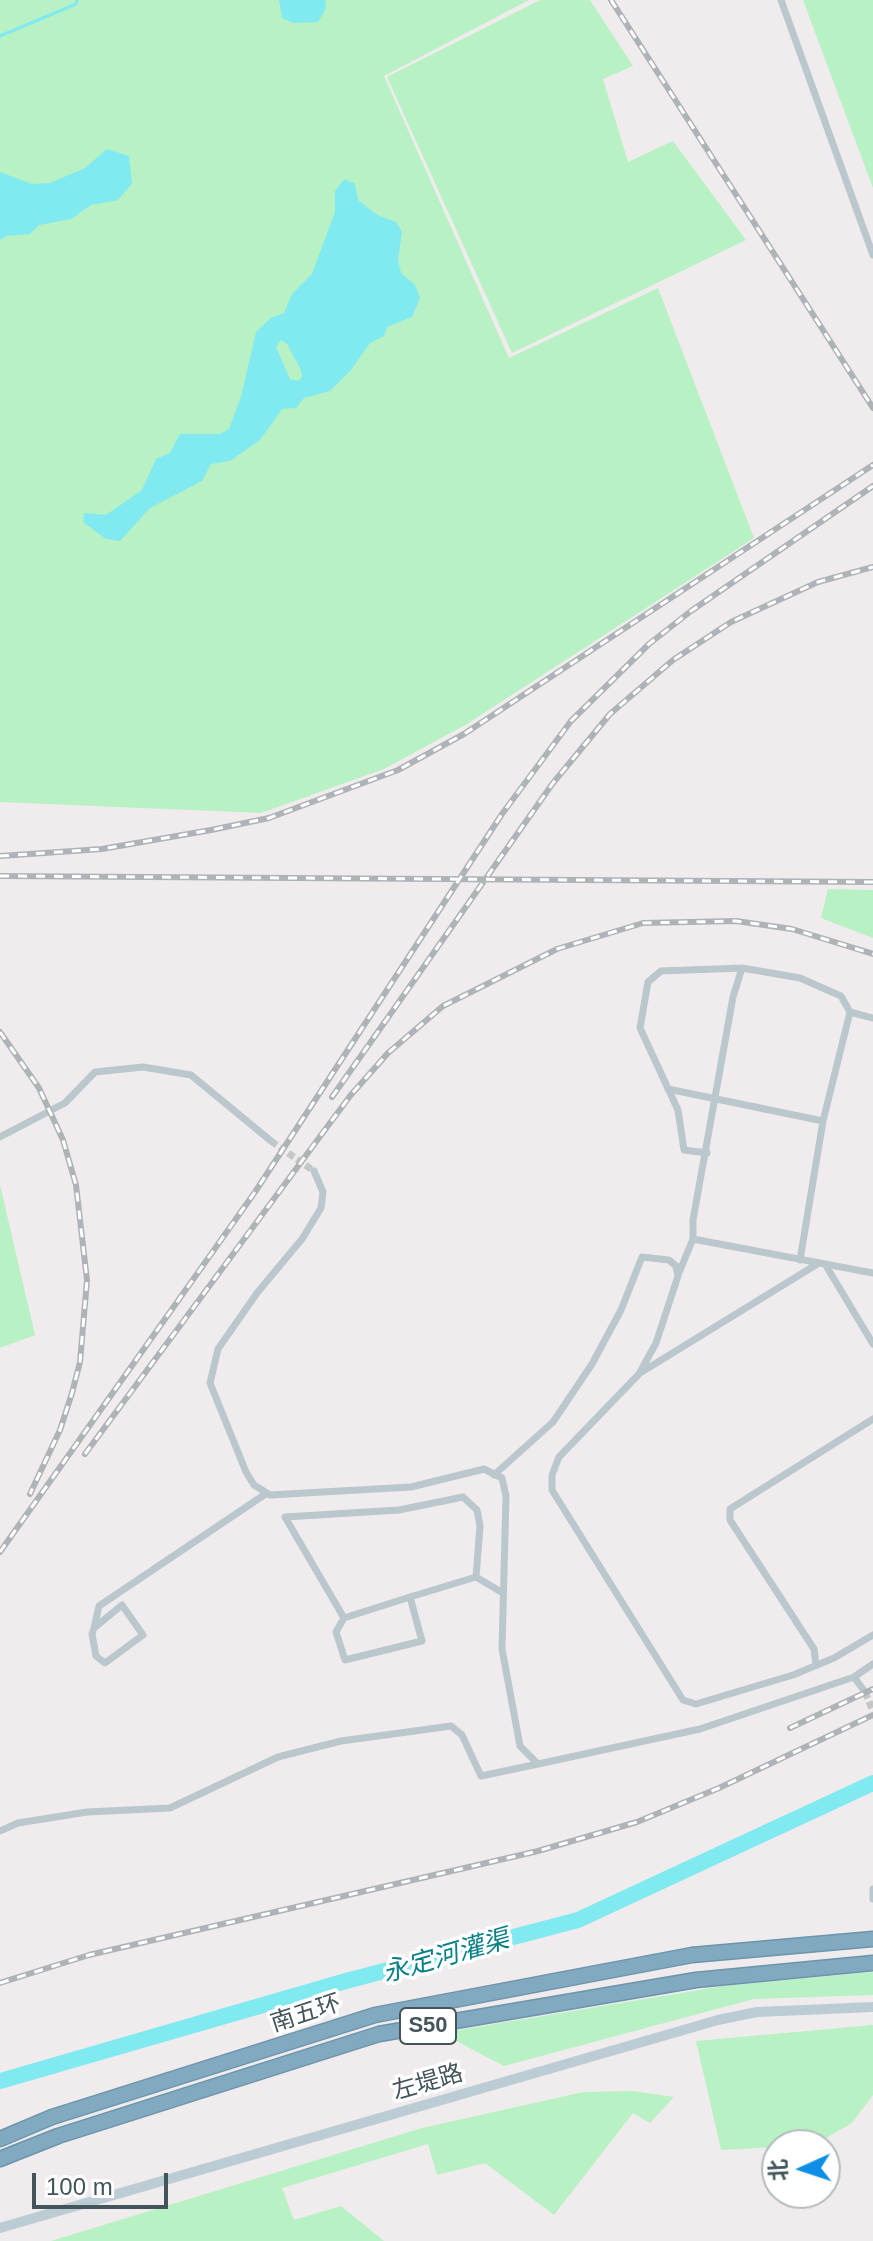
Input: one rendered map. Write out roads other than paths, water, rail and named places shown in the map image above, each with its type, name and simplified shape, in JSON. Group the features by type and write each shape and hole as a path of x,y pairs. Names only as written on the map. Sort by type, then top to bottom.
{"highway":[{"name":"南五环","path":"0,2139 52,2117 375,2015 692,1955 873,1939"},
{"name":"南五环","path":"0,2159 58,2136 379,2034 696,1980 873,1963"}],"main road":[{"name":"左堤路","path":"0,2228 705,2023 757,2012 873,2007"}],"street":[{"path":"781,0 873,255"},
{"path":"639,1374 656,1343 693,1239 693,1220 742,968"},
{"path":"707,1153 684,1150 678,1110 640,1028 648,982 661,971 742,968 800,978 841,996 850,1012 823,1121 800,1260"},
{"path":"850,1012 873,1018"},
{"path":"0,1137 65,1103 95,1072 131,1067 165,1068 191,1075 271,1141"},
{"path":"668,1089 823,1121"},
{"path":"267,1493 254,1485 246,1472 210,1383 218,1349 257,1293 302,1239 321,1208 323,1192 314,1171"},
{"path":"693,1239 873,1273"},
{"path":"494,1475 553,1422 614,1324 642,1257 669,1260 676,1266 678,1276"},
{"path":"822,1264 873,1344"},
{"path":"822,1264 639,1374 559,1457 552,1475 552,1490 683,1700 696,1704 793,1675 873,1635"},
{"path":"816,1665 814,1649 730,1520 730,1509 873,1419"},
{"path":"94,1628 122,1605 143,1635 105,1663 96,1656 94,1628 99,1606 267,1493 411,1487 484,1469 502,1478 506,1496 502,1649 520,1746 538,1764"},
{"path":"344,1618 285,1517 399,1510 463,1497 477,1510 480,1526 476,1577"},
{"path":"410,1597 422,1641 345,1660 336,1632 344,1618 410,1597 476,1577 503,1593"},
{"path":"0,1831 18,1823 87,1812 170,1808 278,1757 341,1741 451,1726 462,1735 481,1776 700,1729 854,1677 873,1664"},
{"path":"793,1675 799,1695"},
{"path":"854,1677 865,1692"},
{"path":"873,1889 873,1899"}],"water":[{"path":"279,0 326,0 325,10 318,22 293,23 282,18"},
{"path":"107,149 129,156 132,184 118,200 91,205 71,219 39,225 30,234 6,236 0,240 0,172 32,184 50,183 85,168"},
{"path":"344,179 355,184 358,200 377,215 396,222 402,232 398,260 401,273 415,285 420,298 412,317 387,327 384,336 370,343 351,370 330,391 304,398 296,408 282,409 260,440 230,461 211,464 202,481 150,508 120,541 106,539 83,522 84,513 106,515 142,490 156,459 170,453 180,434 220,434 229,429 241,397 256,332 271,318 284,313 292,294 312,274 335,212 335,191","holes":["281,340 287,344 301,370 302,377 298,381 290,379 276,347"]}],"waterway":[{"path":"0,36 76,4 77,0"},
{"name":"永定河灌渠","path":"0,2081 346,1981 578,1920 873,1783"}],"tunnel":[{"path":"271,1141 314,1171"},
{"path":"865,1692 873,1711"}],"railway":[{"path":"611,0 873,408"},
{"path":"0,856 102,849 269,818 398,770 464,734 873,465"},
{"path":"0,1552 255,1192 502,814 571,721 649,644 691,611 873,486"},
{"path":"332,1097 553,783 610,714 673,660 731,622 818,582 873,567"},
{"path":"0,876 873,882"},
{"path":"85,1454 350,1096 388,1053 443,1006 557,949 643,923 736,921 792,929 873,954"},
{"path":"0,1032 39,1088 63,1140 76,1185 87,1280 80,1362 72,1393 60,1430 30,1494"},
{"path":"790,1728 873,1689"},
{"path":"0,1983 89,1955 538,1851 637,1822 719,1788 873,1715"}]}
